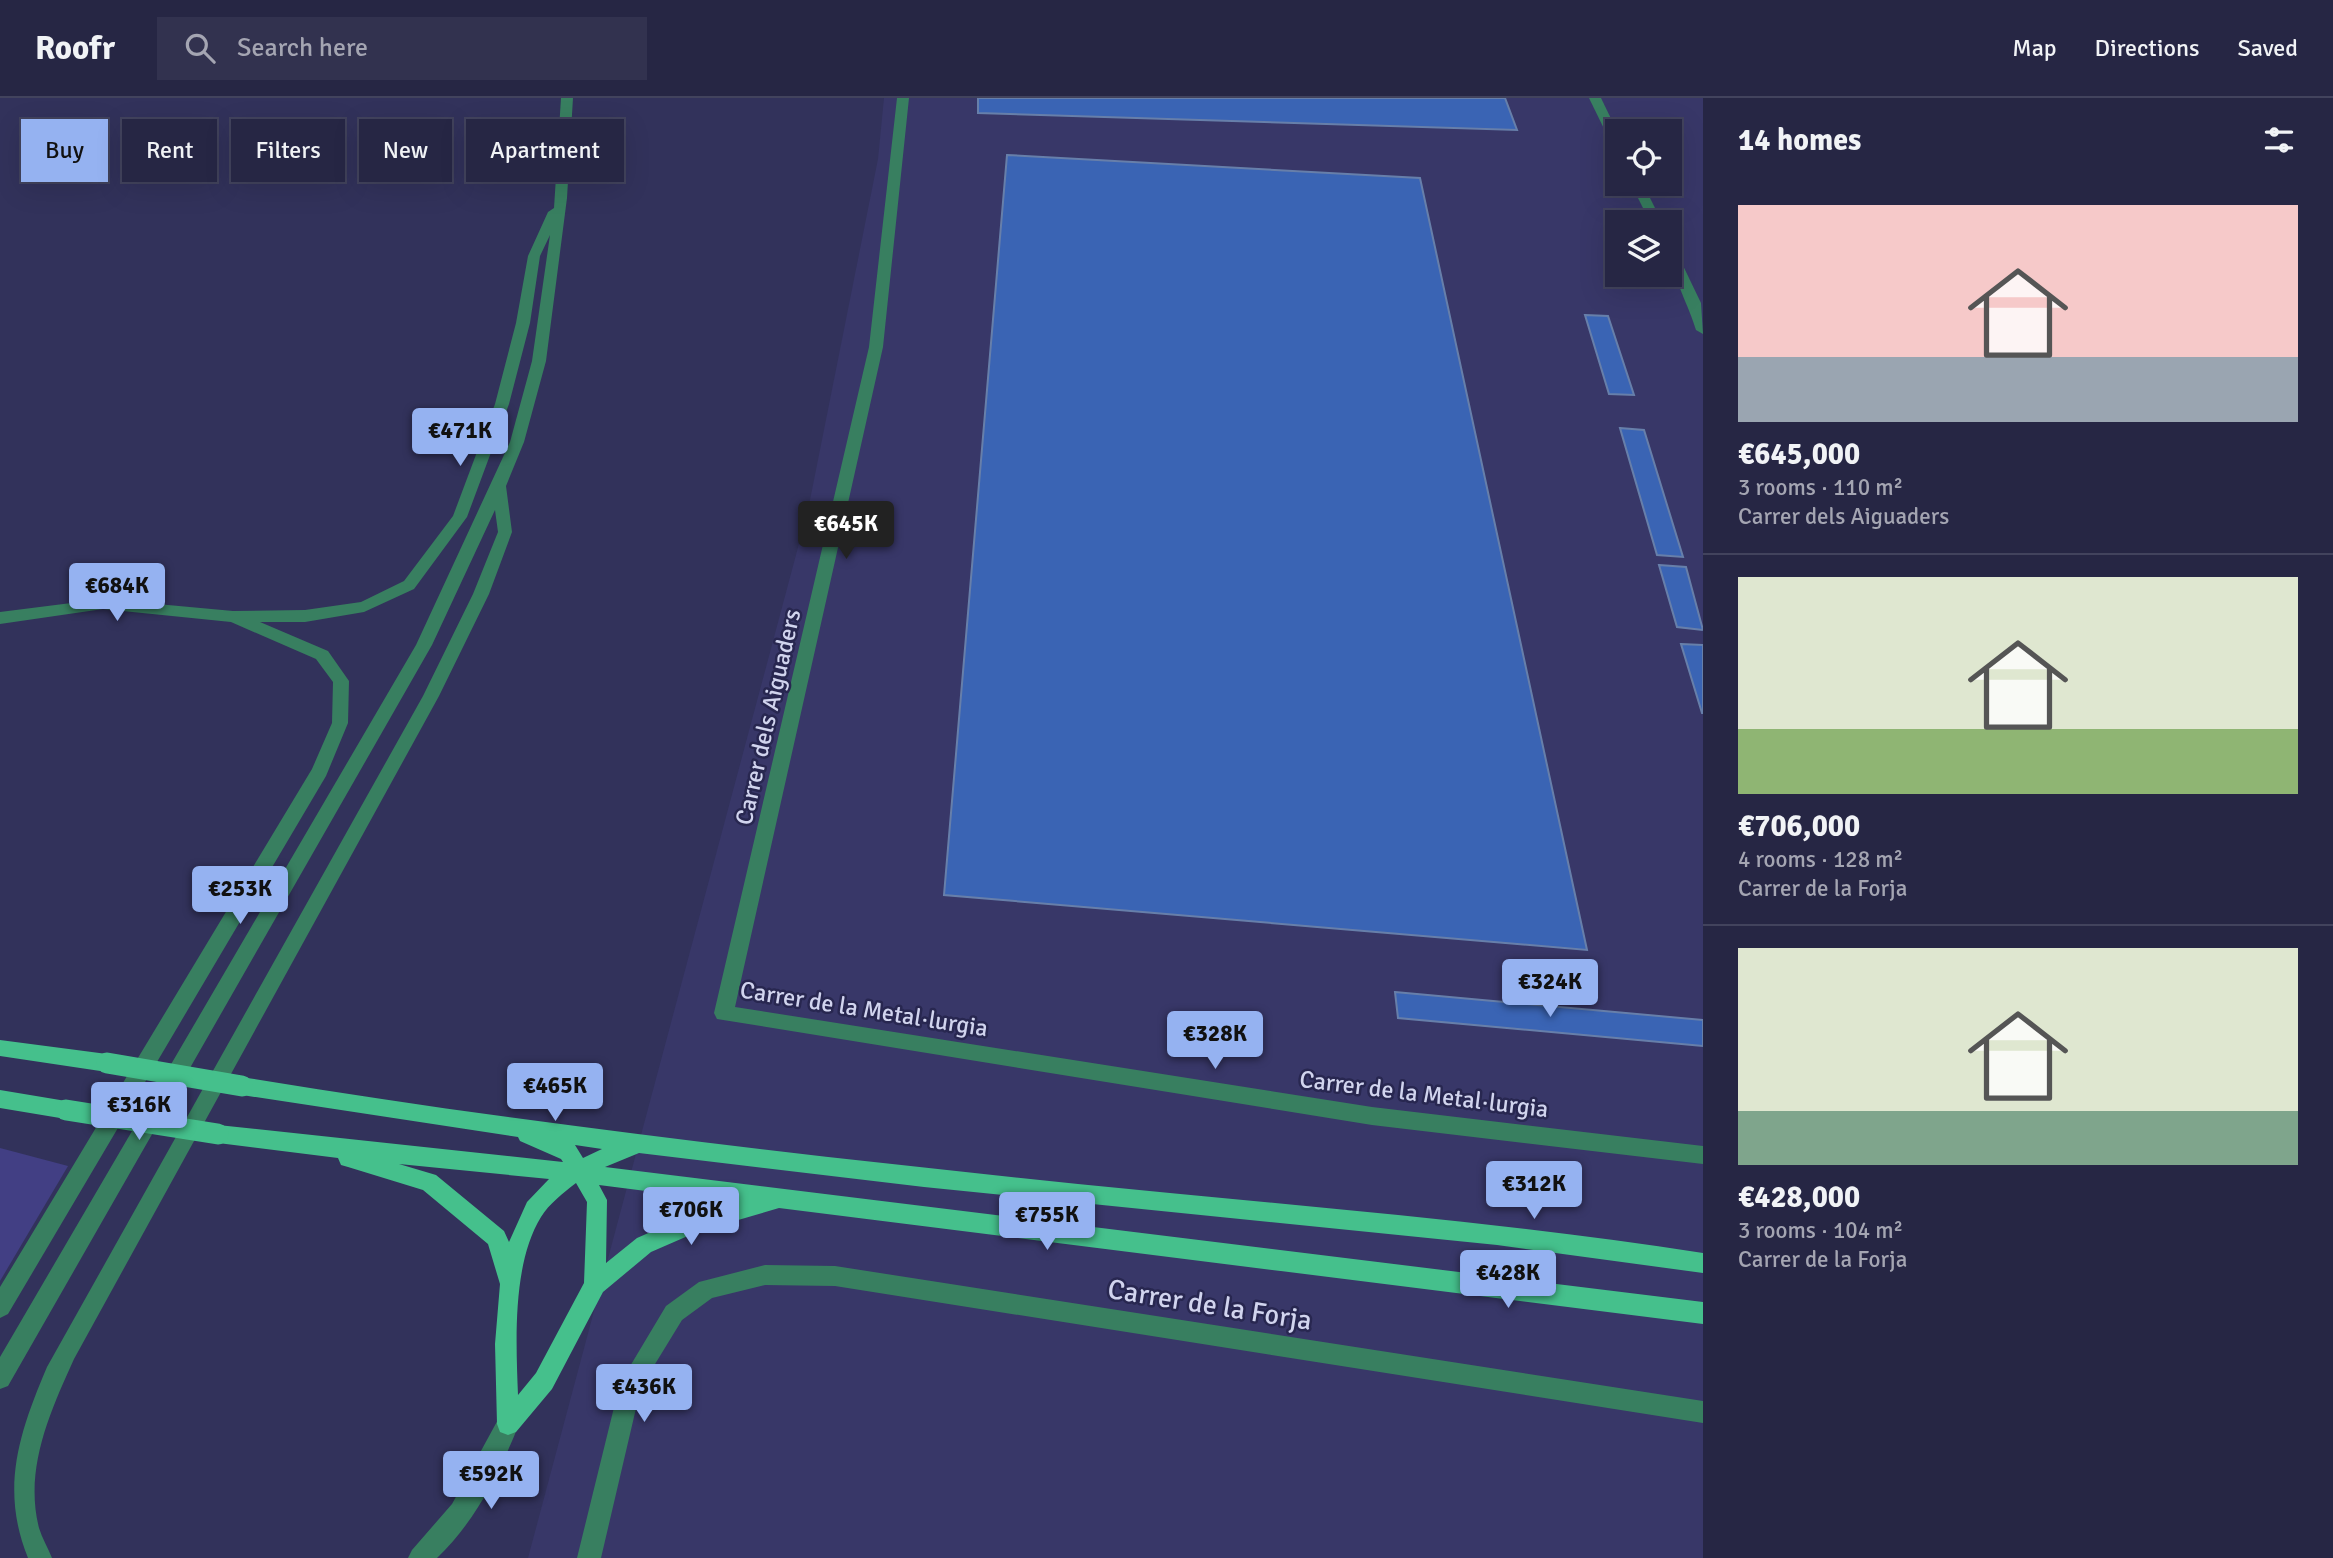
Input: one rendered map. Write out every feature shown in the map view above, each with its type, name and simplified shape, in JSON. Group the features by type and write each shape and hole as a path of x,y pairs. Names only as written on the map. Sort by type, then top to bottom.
{"main road":[{"path":"0,1048 494,1124 644,1143 959,1182 1373,1224 1703,1263"},
{"path":"0,1099 312,1147 579,1171 1703,1313"},
{"path":"494,1124 568,1153 597,1200 595,1285"},
{"path":"508,1424 505,1366 510,1285 519,1247 533,1209 579,1171 609,1154 644,1143"},
{"path":"312,1147 429,1182 497,1238 510,1285"},
{"path":"508,1424 544,1381 595,1285 644,1245 694,1223 780,1198"}],"street":[{"path":"0,1378 424,645 499,485 517,442 539,361 561,198 567,98"},
{"name":"Carrer dels Aiguaders","path":"724,1013 876,347 902,98"},
{"path":"1595,98 1605,119"},
{"path":"0,618 103,604 233,617 305,616 364,607 409,585 460,517 502,404 523,323 534,256 561,198"},
{"path":"1682,276 1695,303 1703,330"},
{"path":"40,1558 27,1540 18,1489 35,1418 66,1351 431,696 481,594 505,532 499,485"},
{"path":"0,1307 320,771 340,723 341,681 322,655 233,617"},
{"name":"Carrer de la Metal·lurgia","path":"724,1013 1371,1116 1703,1155"},
{"name":"Carrer de la Forja","path":"589,1558 631,1383 674,1313 707,1289 765,1275 835,1276 1703,1412"},
{"path":"420,1558 436,1544 470,1502 508,1424"}],"shaded area":[{"path":"884,98 1703,98 1703,1558 528,1558 808,510 878,159"},
{"path":"0,1148 68,1166 0,1281"}],"building":[{"path":"978,98 1505,98 1517,130 978,113"},
{"path":"1007,155 1420,178 1587,950 944,895"},
{"path":"1585,315 1608,316 1634,395 1609,394"},
{"path":"1620,428 1644,430 1683,557 1657,555"},
{"path":"1659,565 1686,567 1703,630 1677,627"},
{"path":"1681,644 1703,645 1703,713 1702,713"},
{"path":"1395,992 1703,1020 1703,1046 1398,1018"}]}
